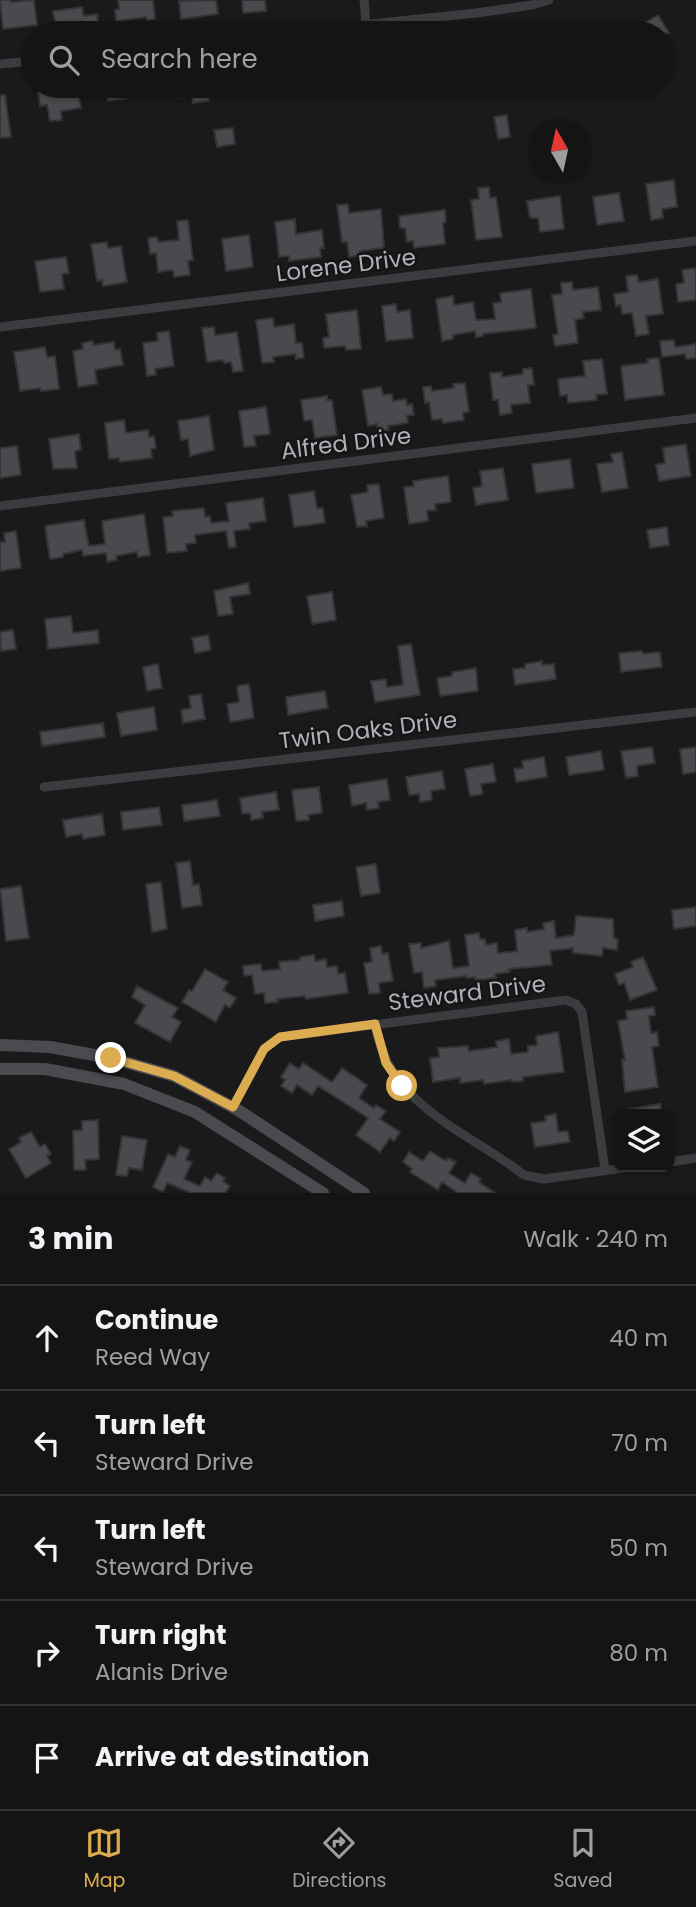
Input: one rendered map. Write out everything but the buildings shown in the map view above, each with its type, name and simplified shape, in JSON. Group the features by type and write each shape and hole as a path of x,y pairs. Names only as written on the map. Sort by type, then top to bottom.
{"main road":[{"path":"0,1045 50,1047 111,1058 174,1076 233,1107 365,1193"},
{"path":"0,1069 45,1069 124,1084 195,1112 323,1193"}],"street":[{"path":"364,0 366,21"},
{"path":"394,21 504,9 549,0"},
{"path":"0,64 21,62"},
{"name":"Lorene Drive","path":"0,327 696,241"},
{"name":"Alfred Drive","path":"0,506 696,418"},
{"name":"Twin Oaks Drive","path":"44,787 696,712"},
{"name":"Steward Drive","path":"233,1107 264,1049 280,1037 560,1000 576,1004 583,1017 605,1170"},
{"path":"375,1024 386,1063 402,1086 422,1106 524,1175 544,1179 612,1169"},
{"path":"675,1161 696,1158"}],"route":[{"path":"111,1058 174,1076 233,1107 264,1049 271,1042 280,1037 375,1024 386,1063 402,1086"}]}
